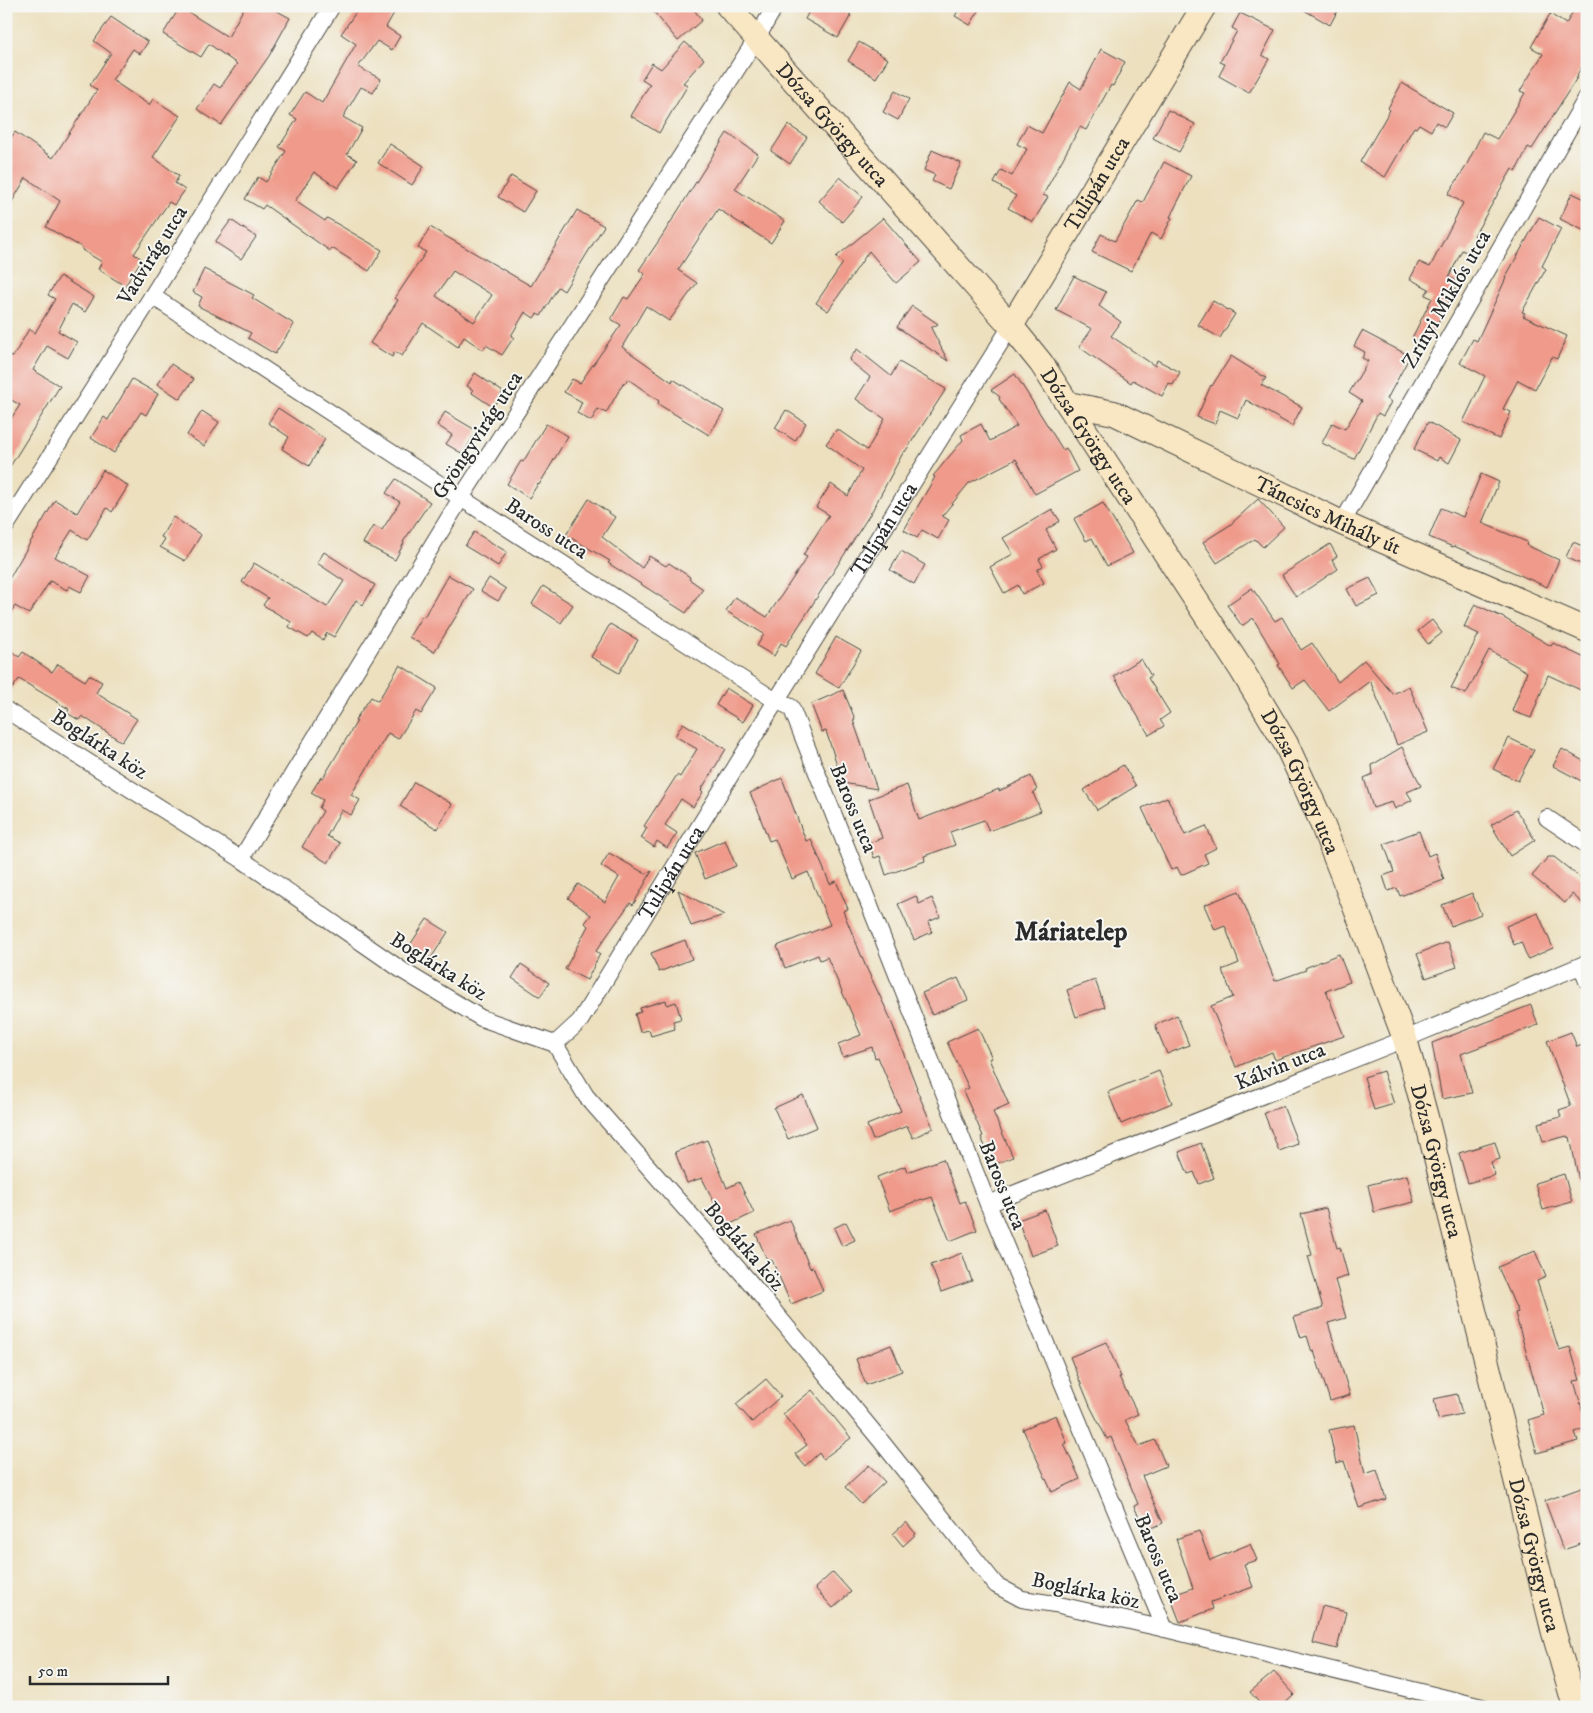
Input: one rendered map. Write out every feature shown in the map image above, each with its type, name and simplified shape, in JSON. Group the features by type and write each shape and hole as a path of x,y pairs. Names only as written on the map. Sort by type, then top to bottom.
{"main road":[{"name":"Dózsa György utca","path":"728,6 1011,326 1041,363 1243,672 1286,744 1319,816 1363,927 1404,1039 1426,1117 1554,1633 1575,1707"},
{"name":"Tulipán utca","path":"1011,326 1204,6"},
{"name":"Táncsics Mihály út","path":"1068,404 1114,412 1342,523 1587,630"}],"street":[{"name":"Vadvirág utca","path":"6,526 152,296 332,6"},
{"name":"Gyöngyvirág utca","path":"241,859 461,498 756,38 774,6"},
{"name":"Zrínyi Miklós utca","path":"1342,523 1587,97"},
{"name":"Baross utca","path":"152,296 776,701 791,706 988,1204 1165,1629"},
{"name":"Tulipán utca","path":"555,1044 580,1020 776,701 1011,326"},
{"name":"Boglárka köz","path":"6,710 241,859 403,971 481,1018 555,1044 586,1096 748,1280 881,1441 996,1585 1022,1599 1055,1604 1165,1629 1482,1707"},
{"path":"1547,818 1587,845"},
{"name":"Kálvin utca","path":"988,1204 1404,1039 1584,964"},
{"path":"1584,964 1587,981"}],"building":[{"path":"245,6 268,6 290,18 269,56 221,125 197,109 214,84 220,88 237,64 209,44 201,57 163,34 180,7 228,37"},
{"path":"360,6 398,6 386,27 400,36 392,50 377,41 358,67 381,79 373,93 361,87 343,117 362,128 347,154 357,160 338,188 314,172 295,201 325,221 327,218 382,250 369,271 332,248 330,251 265,205 262,209 245,199 258,177 266,182 286,151 279,147 297,119 290,115 305,92 322,103 356,44 341,34"},
{"path":"649,6 691,6 702,20 678,41"},
{"path":"812,6 836,6 851,15 838,38 805,19"},
{"path":"961,6 982,6 970,25 955,16"},
{"path":"1297,6 1340,6 1330,25"},
{"path":"1576,6 1587,6 1587,58 1578,76 1532,149 1528,147 1516,171 1512,169 1474,236 1476,238 1468,253 1462,250 1449,277 1459,282 1426,345 1412,338 1432,298 1425,295 1429,289 1410,279 1419,262 1430,267 1463,203 1448,194 1465,168 1483,132 1497,139 1525,93 1520,91 1543,54 1531,47 1550,14 1566,24"},
{"path":"1240,13 1275,30 1262,55 1269,59 1249,93 1219,76 1225,64 1220,62 1237,31 1232,28"},
{"path":"111,17 148,42 140,54 133,49 112,80 149,105 153,99 180,116 153,157 179,176 175,183 185,190 174,205 169,202 134,254 142,259 125,286 98,269 102,262 82,250 83,248 46,227 60,201 26,178 6,212 6,144 15,132 53,158 97,90 90,85 111,53 94,41"},
{"path":"685,42 704,59 683,83 688,85 659,133 631,116 650,84 642,79 652,63 661,69"},
{"path":"859,42 888,59 876,78 848,61"},
{"path":"1101,49 1125,62 1113,86 1111,85 1086,130 1080,127 1043,195 1048,197 1033,222 1008,208 1016,196 994,183 1001,170 1012,176 1027,149 1017,144 1027,125 1042,133 1070,82 1081,89"},
{"path":"1402,83 1453,113 1445,127 1436,122 1431,131 1419,124 1416,128 1414,127 1385,177 1360,162 1390,110 1388,108"},
{"path":"895,91 909,99 898,120 883,112"},
{"path":"1168,110 1195,124 1179,152 1153,138"},
{"path":"788,125 807,137 790,164 771,151"},
{"path":"727,133 758,154 735,189 785,221 771,243 718,209 678,270 697,283 669,321 646,306 622,347 672,382 673,379 724,411 709,435 658,404 659,401 628,379 624,382 606,413 598,409 591,421 577,413 582,402 564,392 572,379 580,383 621,325 611,319 624,297 628,299 645,274 639,270"},
{"path":"390,144 424,166 412,185 378,163"},
{"path":"932,150 961,163 949,189 932,181 935,175 924,170"},
{"path":"1164,162 1191,176 1161,239 1151,233 1131,271 1092,252 1101,234 1115,241 1138,200 1143,202"},
{"path":"511,176 536,191 523,212 498,197"},
{"path":"840,177 863,197 842,222 819,201"},
{"path":"1572,193 1587,200 1587,232 1560,219"},
{"path":"577,210 604,226 564,291 558,287 541,316 537,314 534,318 525,312 511,336 514,337 502,355 486,345 483,350 464,337 458,347 423,323 402,356 395,352 392,357 370,343 398,300 395,298 426,252 418,248 430,227 531,286","holes":["453,271 492,295 474,322 436,296"]},
{"path":"1539,217 1561,229 1542,266 1546,269 1522,312 1525,313 1523,316 1567,336 1557,359 1552,357 1535,389 1518,380 1503,409 1511,412 1499,439 1463,422 1485,376 1460,363 1473,339 1477,341 1505,278"},
{"path":"883,218 921,262 896,283 869,251 828,311 816,303 843,263 836,257"},
{"path":"231,220 256,237 241,259 215,242"},
{"path":"204,269 254,295 252,298 294,324 275,354 248,338 251,333 198,306 202,297 193,292"},
{"path":"60,276 94,297 85,312 72,304 58,331 77,342 68,358 47,346 33,370 60,386 6,473 6,426 20,405 6,397 6,354 13,357 29,329 35,333 55,299 48,295"},
{"path":"1074,276 1106,292 1099,306 1121,322 1111,336 1155,366 1157,360 1180,372 1173,385 1169,383 1162,396 1133,380 1131,383 1079,347 1092,329 1056,310"},
{"path":"1213,301 1235,314 1220,338 1198,325"},
{"path":"912,306 938,324 931,328 948,361 897,327"},
{"path":"1362,331 1410,356 1387,399 1391,402 1383,416 1378,413 1354,459 1322,443 1332,423 1345,429 1362,401 1349,393 1368,361 1362,358 1365,352 1354,346"},
{"path":"857,349 891,376 899,362 946,389 904,451 872,511 786,646 781,643 774,656 757,646 764,634 726,611 735,597 767,617 807,557 803,555 829,515 816,507 831,484 848,496 862,470 826,444 837,429 867,450 885,419 856,399 870,377 849,360"},
{"path":"1231,356 1266,378 1261,385 1302,407 1292,426 1246,400 1238,418 1220,410 1215,424 1197,417 1211,385"},
{"path":"171,364 194,379 180,399 157,384"},
{"path":"475,373 503,392 493,407 472,393 473,390 467,386"},
{"path":"1015,374 1063,450 1066,448 1078,471 1035,494 1016,459 969,483 942,516 949,520 938,539 922,530 917,538 904,530 935,477 933,476 963,440 961,435 981,424 990,441 1017,426 999,399 1000,397 991,390"},
{"path":"132,379 158,394 146,415 141,412 114,453 91,438 104,417 108,420"},
{"path":"278,408 325,439 309,466 282,449 289,437 268,423"},
{"path":"786,410 806,423 795,441 775,428"},
{"path":"202,411 219,422 204,446 187,435"},
{"path":"445,412 477,431 463,454 446,444 452,435 437,425"},
{"path":"1428,422 1461,440 1449,463 1439,457 1437,461 1414,449"},
{"path":"546,424 568,436 539,485 529,498 507,484"},
{"path":"103,470 128,486 112,512 107,508 87,540 72,530 55,557 90,576 81,592 69,586 67,590 50,581 29,614 15,606 6,619 6,584 55,500 77,513"},
{"path":"1481,474 1499,482 1482,523 1527,542 1526,545 1559,560 1547,587 1429,537 1441,508 1463,517"},
{"path":"396,479 430,502 403,542 395,560 363,543 373,526 382,530 400,502 386,493"},
{"path":"589,499 615,517 602,537 642,568 649,556 666,566 669,563 690,577 689,579 703,589 686,613 608,563 610,561 566,535"},
{"path":"1258,499 1284,527 1263,547 1255,539 1217,563 1203,542 1230,525"},
{"path":"1103,503 1133,553 1107,566 1092,538 1086,541 1074,519"},
{"path":"1052,509 1060,521 1046,530 1056,549 1039,559 1043,566 1037,570 1044,583 1022,594 1018,585 1004,593 990,567 1013,554 1003,538"},
{"path":"173,517 201,535 185,561 160,547 165,539 161,537"},
{"path":"474,532 507,552 498,566 465,546"},
{"path":"1573,542 1587,548 1587,567 1566,557"},
{"path":"1330,544 1337,556 1332,560 1338,569 1296,597 1282,575"},
{"path":"901,551 925,565 914,584 890,570"},
{"path":"324,552 375,585 363,605 356,600 334,637 327,633 323,640 312,633 308,638 289,627 291,622 263,605 268,598 242,582 254,563 327,607 344,581 317,563"},
{"path":"448,575 473,589 434,652 409,637 422,616 424,617"},
{"path":"489,578 506,589 498,601 481,591"},
{"path":"1370,578 1379,595 1356,606 1347,589"},
{"path":"543,586 573,605 561,623 532,604"},
{"path":"1252,588 1275,621 1282,617 1301,650 1312,643 1338,682 1364,660 1393,694 1409,686 1428,732 1397,745 1370,681 1329,711 1305,680 1293,688 1278,665 1280,664 1253,618 1242,626 1227,605"},
{"path":"1475,604 1504,618 1551,646 1553,643 1587,659 1587,693 1548,675 1531,718 1512,711 1527,672 1489,650 1466,694 1451,688 1479,634 1464,627"},
{"path":"1432,620 1442,633 1428,644 1418,631"},
{"path":"610,624 638,640 619,673 591,657"},
{"path":"836,637 861,651 839,688 815,674"},
{"path":"6,647 19,657 23,652 52,672 58,664 85,681 89,675 102,682 96,693 137,719 122,742 82,716 79,720 67,713 69,709 19,679 6,697"},
{"path":"1141,659 1151,676 1148,678 1170,713 1160,720 1164,726 1149,735 1114,676"},
{"path":"400,665 437,688 421,714 416,711 398,739 388,733 351,795 360,800 351,815 341,810 327,836 340,843 328,863 302,847 323,811 319,808 323,800 311,793 321,777 323,778 357,721 355,720 371,697 378,701"},
{"path":"726,688 753,705 743,722 716,705"},
{"path":"843,690 855,719 853,720 877,789 843,783 826,731 822,732 811,704"},
{"path":"683,723 726,749 693,807 681,799 665,825 677,833 667,848 657,841 654,847 641,838 647,828 644,826 677,775 680,777 697,749 675,736"},
{"path":"1509,738 1534,750 1518,781 1493,769"},
{"path":"1402,747 1421,786 1407,792 1412,800 1395,809 1392,802 1373,808 1364,778 1373,774 1372,765"},
{"path":"1562,749 1587,763 1587,784 1553,766"},
{"path":"1123,765 1136,786 1097,810 1084,790"},
{"path":"1031,776 1037,790 1033,793 1041,811 989,831 984,820 950,832 955,845 924,856 925,861 886,875 880,856 874,858 869,843 882,838 869,799 907,785 919,820 999,789 999,791"},
{"path":"782,778 806,841 811,839 830,884 836,881 848,909 843,911 866,967 888,1013 933,1128 913,1138 907,1126 873,1140 867,1125 901,1111 878,1057 875,1058 872,1047 843,1057 838,1044 861,1035 827,957 820,960 818,955 785,968 777,946 830,925 808,872 792,879 775,839 769,841 750,793"},
{"path":"414,782 452,804 437,829 400,806"},
{"path":"1167,797 1185,835 1206,826 1216,848 1204,854 1208,863 1181,875 1177,867 1171,870 1142,808"},
{"path":"1516,810 1535,840 1510,856 1491,825"},
{"path":"1419,831 1428,856 1435,853 1444,880 1400,896 1397,888 1388,891 1383,876 1394,872 1384,844"},
{"path":"725,840 736,866 705,879 695,853"},
{"path":"609,853 646,874 652,871 633,905 630,903 596,951 600,954 587,980 565,969 588,926 585,923 591,915 568,898 578,884 605,902 619,877 601,866"},
{"path":"1548,857 1554,857 1587,883 1587,907 1572,894 1565,903 1532,876"},
{"path":"678,890 724,915 691,926"},
{"path":"1239,891 1275,981 1306,970 1305,968 1339,954 1350,982 1326,991 1344,1036 1275,1060 1272,1052 1236,1067 1211,1006 1233,997 1222,970 1239,963 1225,926 1215,930 1204,905"},
{"path":"1472,893 1481,914 1451,926 1442,905"},
{"path":"916,896 919,904 932,898 940,917 928,922 932,932 914,940 898,904"},
{"path":"1538,913 1553,948 1528,959 1521,942 1514,945 1506,926"},
{"path":"427,919 448,932 431,958 410,945"},
{"path":"685,940 692,959 659,972 651,953"},
{"path":"1448,942 1457,967 1426,978 1417,954"},
{"path":"521,964 549,983 540,997 512,978"},
{"path":"958,978 968,1000 932,1015 922,993"},
{"path":"1095,980 1105,1007 1076,1017 1067,990"},
{"path":"666,1000 667,1005 676,1002 681,1019 673,1021 675,1029 651,1036 649,1030 640,1032 635,1014 641,1012 640,1008"},
{"path":"1531,1005 1538,1025 1461,1054 1472,1093 1442,1099 1432,1043"},
{"path":"1177,1015 1189,1045 1167,1054 1155,1025"},
{"path":"978,1028 992,1058 989,1059 1009,1105 993,1112 1013,1157 993,1165 981,1137 983,1136 963,1091 969,1088 947,1042"},
{"path":"1571,1032 1577,1047 1587,1043 1587,1185 1580,1186 1570,1137 1568,1138 1567,1136 1543,1142 1538,1123 1561,1117 1559,1110 1571,1106 1547,1041"},
{"path":"1159,1071 1172,1103 1121,1124 1108,1092"},
{"path":"1383,1071 1394,1104 1374,1110 1364,1077"},
{"path":"803,1095 817,1127 788,1139 774,1108"},
{"path":"1283,1106 1298,1144 1279,1151 1264,1113"},
{"path":"707,1140 727,1188 739,1182 754,1213 726,1226 702,1178 687,1183 675,1152"},
{"path":"1495,1142 1500,1159 1491,1162 1495,1175 1468,1183 1459,1153"},
{"path":"1201,1143 1214,1178 1199,1184 1194,1172 1188,1174 1179,1152"},
{"path":"943,1159 960,1203 965,1201 977,1230 950,1241 932,1197 890,1211 877,1177 905,1166 907,1172"},
{"path":"1564,1174 1572,1202 1543,1210 1535,1183"},
{"path":"1407,1175 1414,1202 1374,1212 1368,1185"},
{"path":"1326,1208 1337,1248 1340,1247 1348,1276 1335,1280 1346,1318 1328,1323 1350,1395 1330,1401 1314,1351 1312,1352 1307,1336 1301,1338 1294,1317 1323,1308 1308,1256 1312,1255 1301,1214"},
{"path":"1045,1210 1058,1246 1031,1256 1018,1220"},
{"path":"790,1220 810,1268 813,1267 823,1291 791,1304 772,1260 768,1262 756,1234"},
{"path":"846,1222 855,1240 842,1246 834,1228"},
{"path":"1535,1251 1546,1277 1537,1281 1559,1350 1570,1347 1580,1380 1574,1381 1587,1426 1587,1428 1575,1432 1578,1441 1537,1453 1528,1420 1544,1415 1515,1313 1518,1312 1498,1267"},
{"path":"962,1253 972,1281 941,1292 931,1265"},
{"path":"1106,1342 1121,1377 1119,1377 1138,1414 1125,1420 1139,1446 1155,1440 1166,1466 1142,1476 1163,1523 1145,1531 1134,1506 1138,1504 1111,1437 1107,1439 1090,1406 1070,1357"},
{"path":"891,1345 902,1371 866,1385 856,1359"},
{"path":"766,1379 781,1396 752,1422 736,1404"},
{"path":"812,1390 851,1438 823,1459 819,1453 805,1466 795,1454 807,1445 783,1414"},
{"path":"1457,1394 1462,1414 1438,1419 1434,1399"},
{"path":"1056,1415 1067,1443 1064,1444 1080,1479 1052,1492 1023,1429"},
{"path":"1354,1425 1365,1474 1377,1470 1386,1499 1359,1508 1344,1461 1336,1463 1329,1430"},
{"path":"869,1465 885,1482 861,1504 845,1487"},
{"path":"1587,1486 1587,1542 1563,1550 1545,1501"},
{"path":"906,1522 916,1534 903,1546 893,1534"},
{"path":"1199,1531 1210,1560 1250,1544 1257,1560 1244,1564 1253,1587 1211,1602 1213,1609 1180,1622 1170,1596 1193,1588 1176,1539"},
{"path":"833,1572 851,1592 833,1608 815,1588"},
{"path":"1322,1606 1346,1612 1337,1649 1313,1643"},
{"path":"1274,1672 1294,1694 1280,1707 1263,1707 1250,1692"}],"district":[{"name":"Máriatelep","path":"1071,931"}]}
